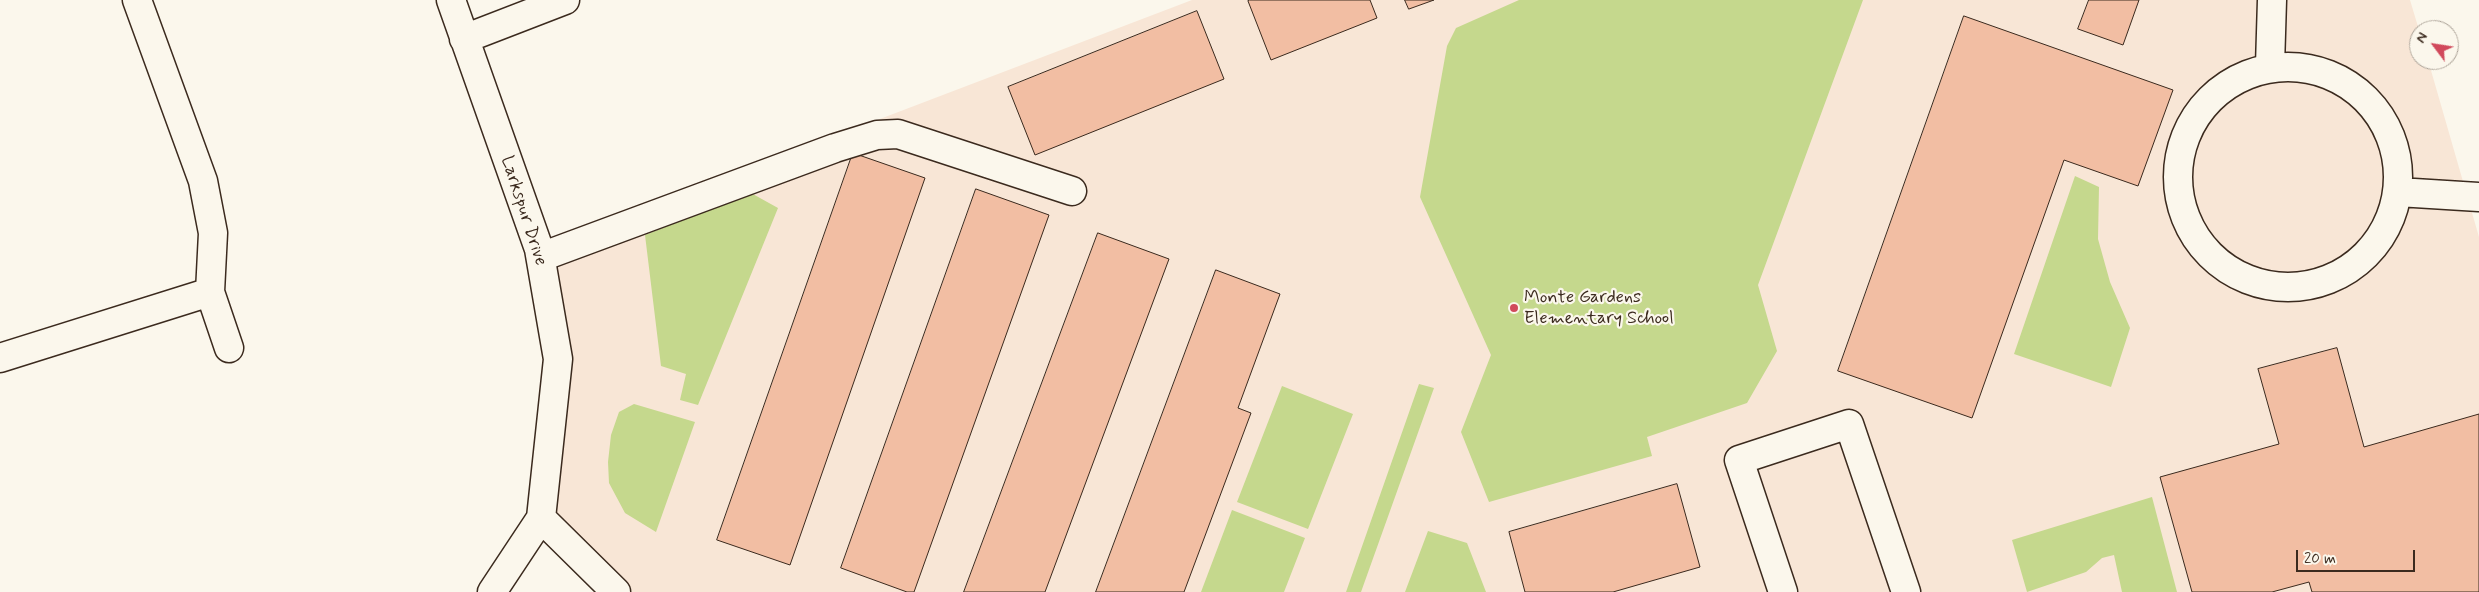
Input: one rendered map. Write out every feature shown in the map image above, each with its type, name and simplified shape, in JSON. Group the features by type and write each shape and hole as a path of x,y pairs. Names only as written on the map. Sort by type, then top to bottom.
{"street":[{"path":"137,0 203,181 212,233 210,292 229,348"},
{"name":"Larkspur Drive","path":"451,0 541,257 558,359 541,518"},
{"path":"464,39 565,0"},
{"path":"2270,66 2272,0"},
{"path":"2270,66 2320,70 2365,96 2393,141 2399,171 2398,192 2394,210 2373,248 2343,273 2302,286 2256,283 2222,266 2204,250 2188,225 2178,193 2177,171 2186,133 2218,90 2241,76 2270,66"},
{"path":"541,257 780,168 877,135 898,134 1072,191"},
{"path":"2398,192 2479,197"},
{"path":"0,358 210,292"},
{"path":"1783,592 1739,460 1849,424 1906,592"},
{"path":"492,592 541,518 616,592"}],"shaded area":[{"name":"Monte Gardens Elementary School","path":"1192,0 2410,0 2416,20 2409,20 2409,70 2431,70 2479,237 2479,592 616,592 541,518 558,359 539,249"}],"green space":[{"path":"1519,0 1863,0 1758,285 1777,351 1747,403 1647,437 1652,456 1489,502 1461,432 1491,355 1420,197 1447,46 1456,28"},
{"path":"2075,176 2099,187 2098,239 2110,282 2130,328 2111,387 2014,354"},
{"path":"751,193 778,208 698,405 680,400 686,374 661,366 645,235"},
{"path":"1419,384 1434,388 1361,592 1346,592"},
{"path":"1282,386 1353,414 1308,529 1237,502"},
{"path":"634,404 695,422 656,532 625,513 609,483 608,462 611,435 619,412"},
{"path":"2152,497 2177,592 2122,592 2114,555 2102,558 2086,572 2027,592 2012,540"},
{"path":"1232,510 1305,538 1284,592 1201,592"},
{"path":"1428,531 1467,543 1486,592 1405,592"}],"building":[{"path":"1370,0 1377,18 1271,60 1248,1"},
{"path":"1405,0 1434,0 1409,9"},
{"path":"2089,0 2139,0 2123,45 2078,29"},
{"path":"1197,11 1224,79 1035,155 1008,87"},
{"path":"1964,16 2173,90 2138,186 2064,160 1972,418 1838,371"},
{"path":"853,153 925,178 790,565 717,540"},
{"path":"976,189 1049,215 914,592 907,592 841,568"},
{"path":"1098,233 1169,259 1045,592 964,592"},
{"path":"1216,270 1280,294 1238,408 1251,413 1184,592 1096,592"},
{"path":"2337,348 2364,447 2479,414 2479,592 2312,592 2309,582 2272,592 2192,592 2160,477 2279,444 2258,369"},
{"path":"1677,484 1700,567 1613,592 1525,592 1509,532"}],"place":[{"name":"Monte Gardens Elementary School","path":"1514,308"}]}
